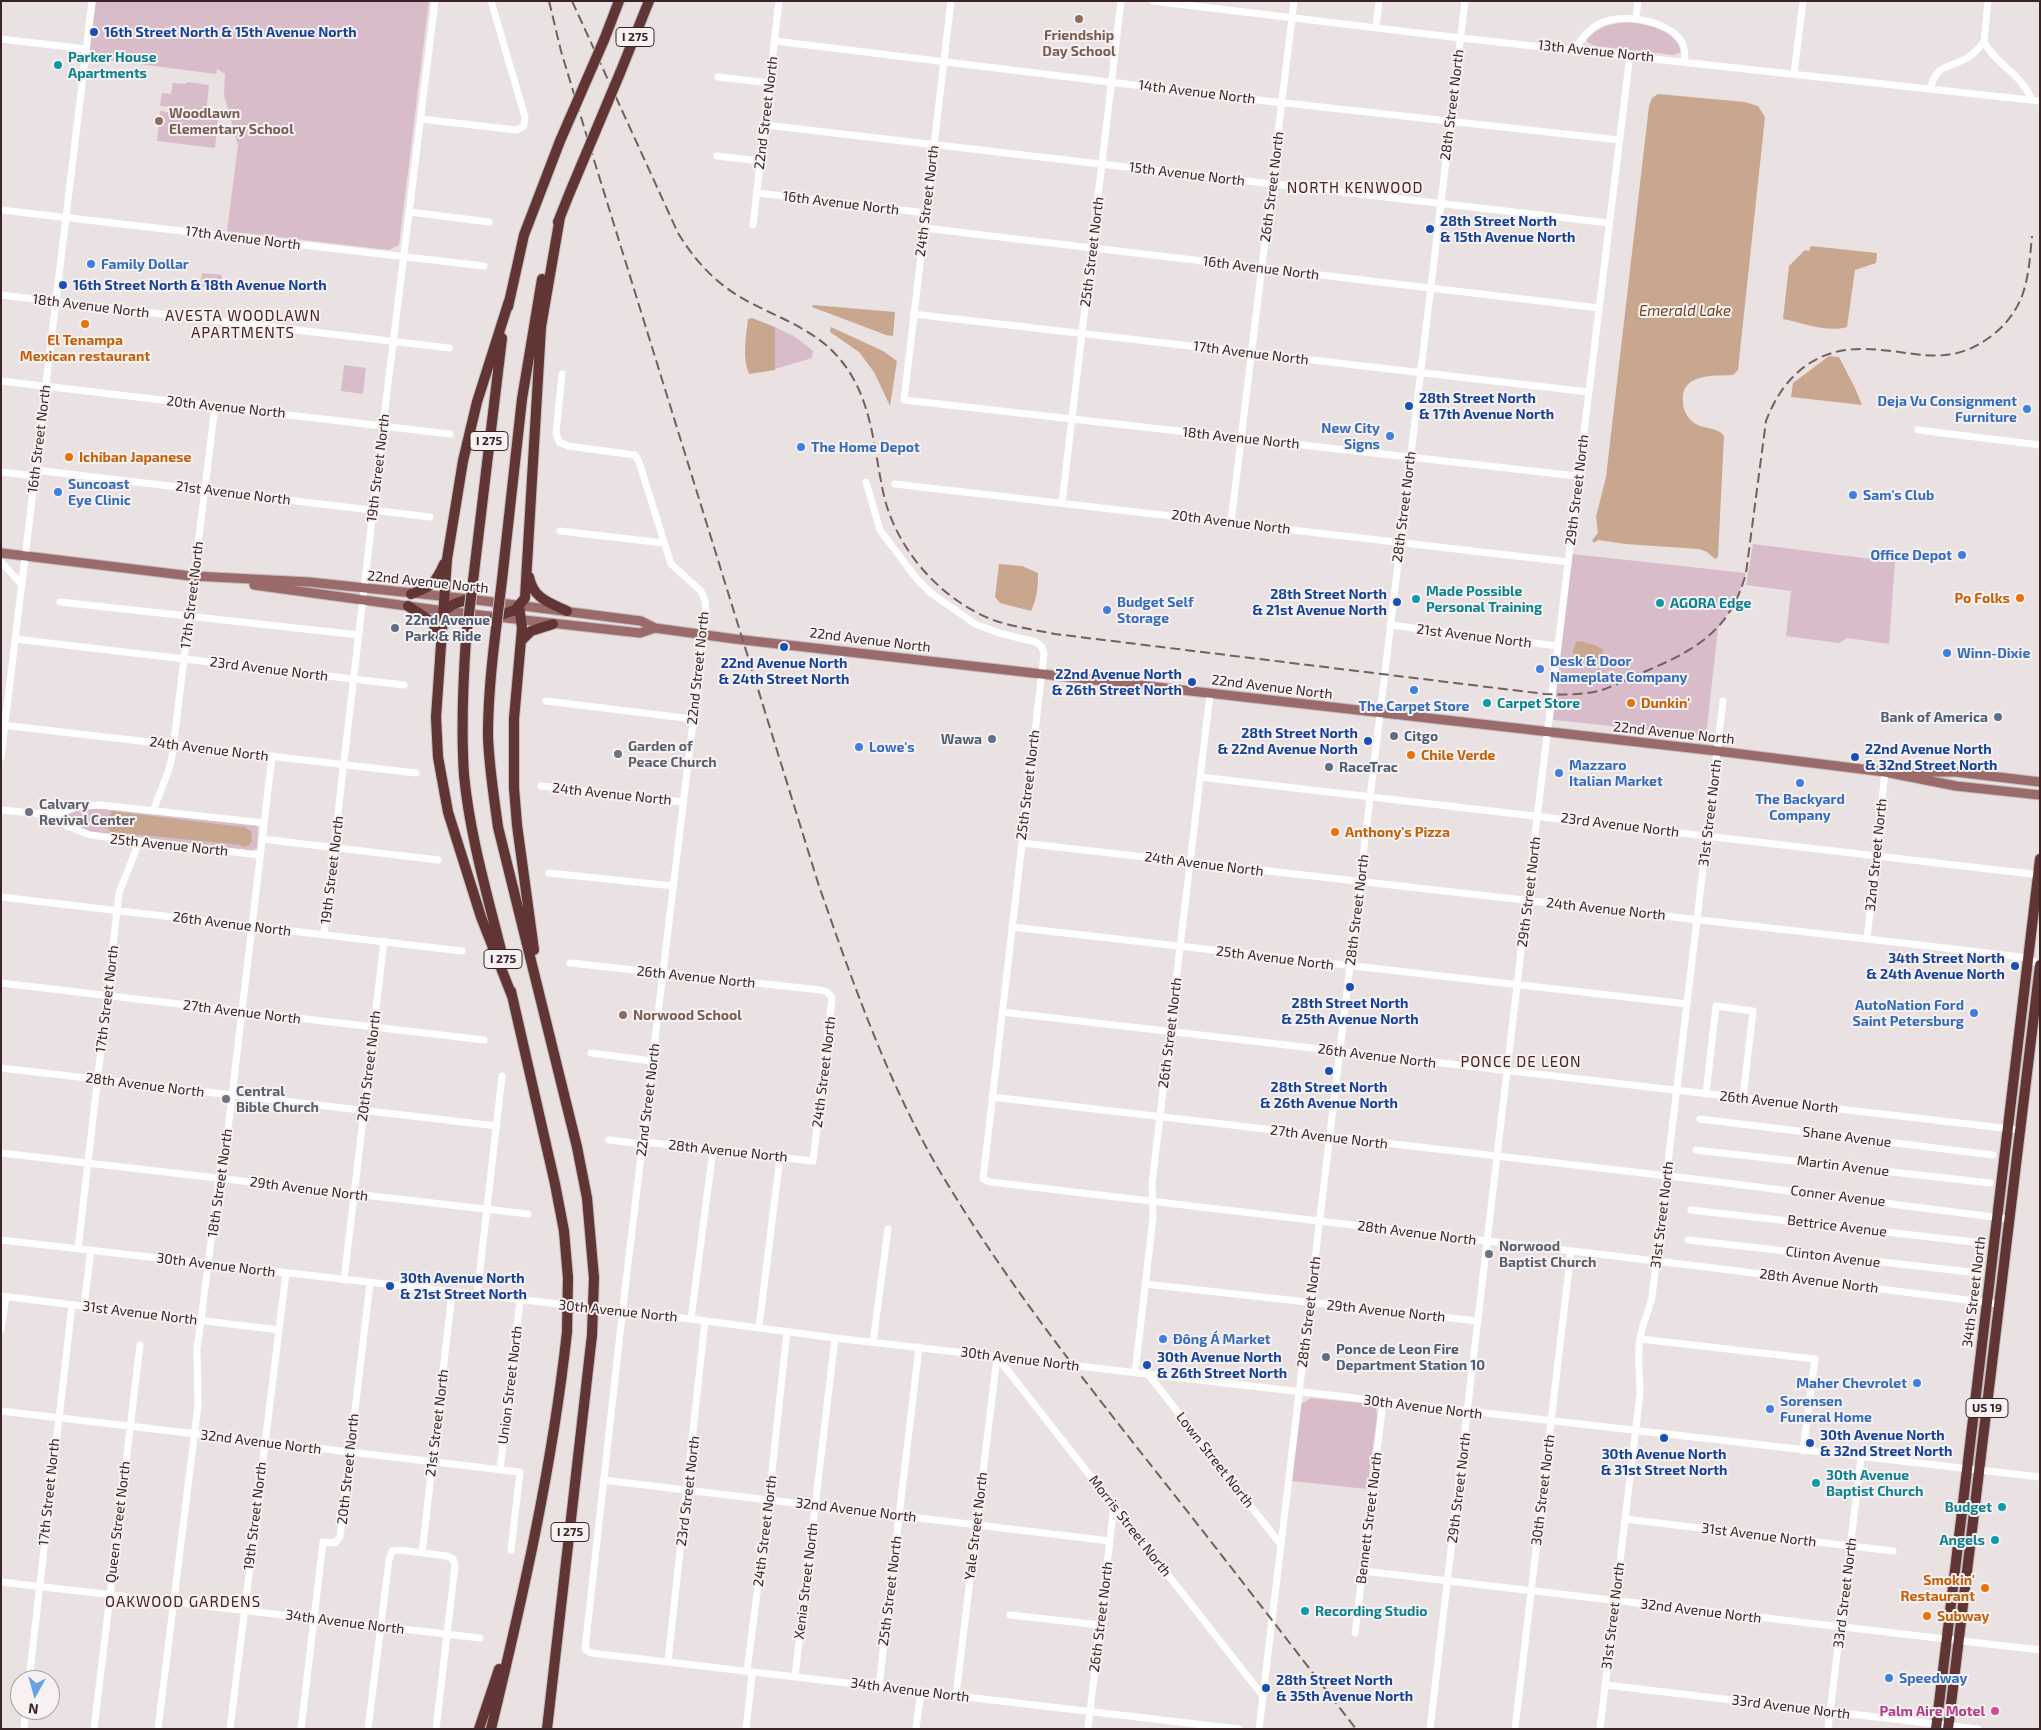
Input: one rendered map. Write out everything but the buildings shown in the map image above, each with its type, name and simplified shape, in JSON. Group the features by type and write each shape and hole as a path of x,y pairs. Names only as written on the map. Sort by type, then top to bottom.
{"highway":[{"name":"I 275","path":"491,1729 545,1487 561,1386 567,1332 568,1278 560,1208 479,856 464,777 463,717 466,638 499,359 509,301 524,235 560,141 619,1"},
{"name":"I 275","path":"547,1729 592,1335 593,1248 585,1189 538,985 498,827 488,738 489,691 522,399 544,270 560,216 649,1"},
{"path":"496,617 510,613 525,598 541,327 560,216"},
{"path":"509,301 469,433 447,559 436,718 438,757 448,812 481,917 512,996"},
{"path":"411,594 438,579 447,559"},
{"path":"528,571 531,587 539,598 567,611"},
{"path":"444,611 454,604 469,599"},
{"path":"408,606 432,622 441,639"},
{"path":"519,606 522,620 522,641 514,719 514,786 517,825 538,985"},
{"path":"522,641 531,631 553,624"},
{"name":"34th Street North","path":"1936,1726 2040,859"},
{"name":"34th Street North","path":"1948,1727 2040,965"},
{"path":"479,1729 517,1619"}],"main road":[{"name":"22nd Avenue North","path":"1,553 194,576 444,611 553,624 640,632 655,628"},
{"name":"22nd Avenue North","path":"194,576 309,582 469,599 641,621 655,628 703,634 1717,751 1885,772 1956,786 2040,795"},
{"name":"22nd Avenue North","path":"1885,772 1956,772 2040,782"}],"street":[{"name":"16th Street North","path":"1,757 3,725 22,585 92,1"},
{"name":"19th Street North","path":"324,934 360,635 373,509 435,1"},
{"path":"421,119 521,129 525,122 525,117 491,1"},
{"name":"22nd Street North","path":"752,225 779,1"},
{"name":"24th Street North","path":"904,400 951,1"},
{"name":"25th Street North","path":"1062,503 1122,1"},
{"name":"13th Avenue North","path":"1153,1 1209,5 1292,18 1460,38 1685,61 2036,101"},
{"name":"26th Street North","path":"1231,522 1294,1"},
{"path":"1376,28 1379,1"},
{"name":"28th Street North","path":"1259,1729 1465,1"},
{"path":"1636,18 1638,1"},
{"path":"1794,74 1803,1"},
{"path":"1930,89 1935,75 1941,69 1966,59 1984,42 1988,1"},
{"path":"1574,49 1589,31 1598,24 1610,20 1636,18 1654,23 1675,34 1681,40 1685,50 1685,61"},
{"path":"1,39 86,49"},
{"name":"14th Avenue North","path":"775,41 1282,102 1619,140"},
{"path":"1984,42 1997,60 2022,81 2036,101"},
{"name":"29th Street North","path":"1430,1729 1518,986 1526,900 1538,816 1577,476 1630,55"},
{"path":"718,78 770,84"},
{"name":"15th Avenue North","path":"764,126 1609,223"},
{"path":"718,156 760,161"},
{"name":"16th Avenue North","path":"757,193 926,213"},
{"name":"17th Avenue North","path":"1,210 484,266"},
{"path":"410,212 489,222"},
{"name":"16th Avenue North","path":"924,228 1599,308"},
{"name":"18th Avenue North","path":"1,295 394,340 448,348"},
{"name":"17th Avenue North","path":"913,314 1589,392"},
{"name":"22nd Street North","path":"562,374 556,433 560,442 568,446 634,456 640,462 670,564 701,590 705,601 706,613 584,1645"},
{"name":"20th Avenue North","path":"1,381 450,434"},
{"name":"18th Avenue North","path":"904,400 1577,476"},
{"name":"17th Street North","path":"153,811 168,772 174,745 215,406"},
{"path":"1918,430 2040,445"},
{"name":"21st Avenue North","path":"1,472 35,473 206,490 430,517"},
{"name":"25th Street North","path":"866,482 880,530 916,578 931,593 975,624 999,633 1036,642 1042,647 1044,654 983,1179"},
{"name":"20th Avenue North","path":"895,484 1568,562"},
{"path":"560,531 664,543"},
{"path":"3,566 22,585"},
{"path":"60,602 360,635"},
{"name":"21st Avenue North","path":"1390,625 1558,646"},
{"name":"23rd Avenue North","path":"15,639 404,685"},
{"name":"26th Street North","path":"1135,1373 1154,1202 1152,1184 1210,694"},
{"path":"546,700 693,718"},
{"name":"31st Street North","path":"1600,1729 1640,1394 1638,1362 1640,1339 1652,1297 1723,701"},
{"name":"24th Avenue North","path":"3,725 416,773"},
{"name":"18th Street North","path":"158,1729 198,1405 197,1349 227,1138 272,756"},
{"name":"32nd Street North","path":"1867,939 1885,772"},
{"name":"23rd Avenue North","path":"1200,777 2039,875"},
{"name":"24th Avenue North","path":"541,786 683,802"},
{"name":"25th Avenue North","path":"1,810 54,815 69,809 90,805 264,823"},
{"name":"25th Avenue North","path":"54,815 67,826 90,836 260,855"},
{"path":"262,839 438,860"},
{"name":"17th Street North","path":"78,1249 120,887 139,842"},
{"name":"24th Avenue North","path":"1022,843 2028,958 2040,965"},
{"path":"550,873 673,886"},
{"name":"26th Avenue North","path":"1,896 462,951"},
{"name":"25th Avenue North","path":"1012,927 1686,1004"},
{"name":"20th Street North","path":"344,1280 384,942"},
{"name":"26th Avenue North","path":"570,963 821,990"},
{"name":"27th Avenue North","path":"1,983 484,1040"},
{"name":"24th Street North","path":"813,1161 832,998 827,992 821,990"},
{"path":"1706,1094 1716,1006 1753,1011 1743,1098"},
{"name":"26th Avenue North","path":"1002,1012 1677,1092 2020,1130"},
{"path":"2018,1042 2030,1044"},
{"path":"591,1053 652,1062"},
{"name":"28th Avenue North","path":"1,1068 497,1126"},
{"path":"477,1296 502,1076"},
{"name":"27th Avenue North","path":"992,1097 1667,1176"},
{"name":"Shane Avenue","path":"1700,1119 1993,1155"},
{"name":"28th Avenue North","path":"610,1140 813,1161"},
{"path":"691,1319 713,1150"},
{"name":"Martin Avenue","path":"1696,1150 1990,1183"},
{"name":"29th Avenue North","path":"1,1152 528,1214"},
{"path":"759,1327 780,1157"},
{"name":"Conner Avenue","path":"1667,1176 2009,1218"},
{"name":"28th Avenue North","path":"983,1179 990,1182 1656,1261 1999,1304"},
{"name":"Bettrice Avenue","path":"1691,1210 1983,1243"},
{"path":"873,1342 888,1229"},
{"name":"30th Avenue North","path":"1,1240 520,1301 623,1311 835,1338 1635,1432 2040,1477"},
{"name":"Clinton Avenue","path":"1688,1240 1979,1273"},
{"path":"84,1306 91,1250"},
{"name":"30th Street North","path":"1515,1729 1572,1251"},
{"name":"19th Street North","path":"230,1729 286,1273"},
{"name":"20th Street North","path":"301,1729 323,1542 335,1543 340,1537 370,1283"},
{"name":"29th Avenue North","path":"1145,1284 1478,1321"},
{"name":"21st Street North","path":"422,1552 452,1293"},
{"path":"1,1330 3,1297"},
{"name":"31st Avenue North","path":"3,1297 279,1330"},
{"name":"Union Street North","path":"500,1470 520,1301"},
{"name":"17th Street North","path":"30,1670 72,1305"},
{"name":"23rd Street North","path":"668,1661 706,1321"},
{"name":"24th Street North","path":"746,1729 752,1674 747,1671 769,1500 787,1331"},
{"name":"Xenia Street North","path":"795,1676 835,1338"},
{"path":"1640,1339 1683,1346 1815,1359 1804,1451"},
{"name":"Queen Street North","path":"94,1729 140,1345"},
{"name":"25th Street North","path":"879,1686 919,1348"},
{"name":"Morris Street North","path":"996,1356 1263,1696"},
{"name":"Yale Street North","path":"956,1695 996,1356"},
{"name":"Lown Street North","path":"1148,1374 1281,1545"},
{"name":"Bennett Street North","path":"1355,1633 1382,1402"},
{"name":"32nd Avenue North","path":"1,1411 520,1472 511,1550"},
{"name":"33rd Street North","path":"1828,1729 1861,1458"},
{"name":"32nd Avenue North","path":"603,1480 1110,1541"},
{"name":"26th Street North","path":"1088,1729 1114,1505"},
{"name":"31st Avenue North","path":"1625,1519 1893,1551"},
{"path":"368,1729 389,1560 392,1551 400,1550 447,1556 454,1559 455,1566 436,1729"},
{"path":"1956,1558 1968,1559"},
{"name":"32nd Avenue North","path":"1363,1571 2040,1650"},
{"name":"34th Avenue North","path":"1,1582 480,1638"},
{"path":"1010,1615 1100,1626"},
{"name":"34th Avenue North","path":"584,1645 587,1651 591,1653 1239,1729"},
{"name":"33rd Avenue North","path":"1605,1685 1830,1711 1936,1726 1978,1729"},
{"path":"916,1729 920,1691"}],"shaded area":[{"path":"96,1 429,1 399,245 389,250 227,231 238,145 224,95 225,74 217,69 216,74 100,59 96,55 89,55"},
{"path":"1629,22 1644,24 1667,33 1678,44 1681,52 1674,55 1595,46 1587,42 1587,39 1601,28 1611,24"},
{"path":"187,82 209,85 206,115 183,113 184,108 160,106 162,93 171,94 173,83 186,84"},
{"path":"160,111 218,118 215,148 157,141"},
{"path":"202,273 222,275 221,289 201,286"},
{"path":"775,327 797,338 813,351 812,358 775,369"},
{"path":"344,365 366,368 363,394 341,391"},
{"path":"1753,544 1895,562 1889,644 1847,638 1839,643 1786,636 1791,591 1746,585"},
{"path":"1572,554 1746,573 1737,600 1718,628 1706,736 1553,720"},
{"path":"93,808 255,825 258,827 257,848 252,851 92,833 66,821 64,816 74,810"},
{"path":"1311,1398 1371,1404 1376,1407 1377,1417 1367,1489 1291,1481 1301,1404"}],"water":[{"name":"Emerald Lake","path":"1658,94 1745,102 1758,106 1765,117 1738,370 1733,375 1708,376 1692,381 1684,393 1684,408 1691,420 1724,436 1718,557 1715,559 1707,552 1699,549 1625,544 1598,540 1594,543 1592,540 1598,533 1596,517 1606,477 1649,106 1652,98"},
{"path":"1811,246 1877,253 1876,263 1855,270 1847,327 1831,329 1815,327 1783,319 1789,266 1805,250 1809,251"},
{"path":"813,305 895,312 893,336 812,307"},
{"path":"752,318 775,327 775,370 749,374 745,347 748,319"},
{"path":"831,327 883,351 897,361 890,406 874,372 859,352 830,332"},
{"path":"1829,356 1839,357 1862,405 1791,397 1793,383"},
{"path":"999,564 1022,566 1038,573 1037,592 1031,611 1000,603 995,597"},
{"path":"1581,641 1603,650 1603,659 1599,667 1586,667 1575,664 1573,651 1576,642"},
{"path":"111,811 243,826 251,831 252,841 248,846 241,847 241,845 111,832 107,827"}],"railway":[{"path":"549,1 561,51 594,160 819,886 858,995 903,1102 939,1170 988,1248 1015,1286 1097,1397 1356,1729"},
{"path":"572,1 678,233 693,255 710,274 730,291 820,340 839,358 850,373 865,406 890,516 911,555 941,588 977,612 1003,623 1055,634 1545,694 1581,694 1595,692 1612,686 1663,664 1695,646 1721,624 1731,609 1746,573 1766,421 1782,390 1792,378 1817,359 1832,353 1848,350 1866,349 1944,355 1959,353 1974,347 2000,329 2009,319 2019,302 2028,274 2032,236"}],"place":[{"name":"Friendship Day School","path":"1079,19"},
{"name":"16th Street North & 15th Avenue North","path":"94,32"},
{"name":"Parker House Apartments","path":"58,65"},
{"name":"Woodlawn Elementary School","path":"159,121"},
{"name":"28th Street North & 15th Avenue North","path":"1430,229"},
{"name":"Family Dollar","path":"91,264"},
{"name":"16th Street North & 18th Avenue North","path":"63,285"},
{"name":"El Tenampa Mexican restaurant","path":"85,324"},
{"name":"28th Street North & 17th Avenue North","path":"1409,406"},
{"name":"Deja Vu Consignment Furniture","path":"2027,409"},
{"name":"New City Signs","path":"1390,436"},
{"name":"The Home Depot","path":"801,447"},
{"name":"Ichiban Japanese","path":"69,457"},
{"name":"Suncoast Eye Clinic","path":"58,492"},
{"name":"Sam's Club","path":"1853,495"},
{"name":"Office Depot","path":"1962,555"},
{"name":"Po Folks","path":"2020,598"},
{"name":"Made Possible Personal Training","path":"1416,599"},
{"name":"28th Street North & 21st Avenue North","path":"1397,602"},
{"name":"AGORA Edge","path":"1660,603"},
{"name":"Budget Self Storage","path":"1107,610"},
{"name":"22nd Avenue Park & Ride","path":"395,628"},
{"name":"22nd Avenue North & 24th Street North","path":"784,647"},
{"name":"Winn-Dixie","path":"1947,653"},
{"name":"Desk & Door Nameplate Company","path":"1540,669"},
{"name":"22nd Avenue North & 26th Street North","path":"1192,682"},
{"name":"The Carpet Store","path":"1414,690"},
{"name":"Carpet Store","path":"1487,703"},
{"name":"Dunkin'","path":"1631,703"},
{"name":"Bank of America","path":"1998,717"},
{"name":"Citgo","path":"1394,736"},
{"name":"Wawa","path":"992,739"},
{"name":"28th Street North & 22nd Avenue North","path":"1368,741"},
{"name":"Lowe's","path":"859,747"},
{"name":"Garden of Peace Church","path":"618,754"},
{"name":"Chile Verde","path":"1411,755"},
{"name":"22nd Avenue North & 32nd Street North","path":"1855,757"},
{"name":"RaceTrac","path":"1329,767"},
{"name":"Mazzaro Italian Market","path":"1559,773"},
{"name":"The Backyard Company","path":"1800,783"},
{"name":"Calvary Revival Center","path":"29,812"},
{"name":"Anthony's Pizza","path":"1335,832"},
{"name":"34th Street North & 24th Avenue North","path":"2015,966"},
{"name":"28th Street North & 25th Avenue North","path":"1350,987"},
{"name":"AutoNation Ford Saint Petersburg","path":"1974,1013"},
{"name":"Norwood School","path":"623,1015"},
{"name":"28th Street North & 26th Avenue North","path":"1329,1071"},
{"name":"Central Bible Church","path":"226,1099"},
{"name":"Norwood Baptist Church","path":"1489,1254"},
{"name":"30th Avenue North & 21st Street North","path":"390,1286"},
{"name":"Đông Á Market","path":"1163,1339"},
{"name":"Ponce de Leon Fire Department Station 10","path":"1326,1357"},
{"name":"30th Avenue North & 26th Street North","path":"1147,1365"},
{"name":"Maher Chevrolet","path":"1917,1383"},
{"name":"Sorensen Funeral Home","path":"1770,1409"},
{"name":"30th Avenue North & 31st Street North","path":"1664,1438"},
{"name":"30th Avenue North & 32nd Street North","path":"1810,1443"},
{"name":"30th Avenue Baptist Church","path":"1816,1483"},
{"name":"Budget","path":"2002,1507"},
{"name":"Angels","path":"1995,1540"},
{"name":"Smokin' Restaurant","path":"1985,1588"},
{"name":"Recording Studio","path":"1305,1611"},
{"name":"Subway","path":"1927,1616"},
{"name":"Speedway","path":"1889,1678"},
{"name":"28th Street North & 35th Avenue North","path":"1266,1688"},
{"name":"Palm Aire Motel","path":"1995,1711"}],"district":[{"name":"NORTH KENWOOD","path":"1355,188"},
{"name":"AVESTA WOODLAWN APARTMENTS","path":"243,324"},
{"name":"PONCE DE LEON","path":"1521,1062"},
{"name":"OAKWOOD GARDENS","path":"183,1602"}]}
